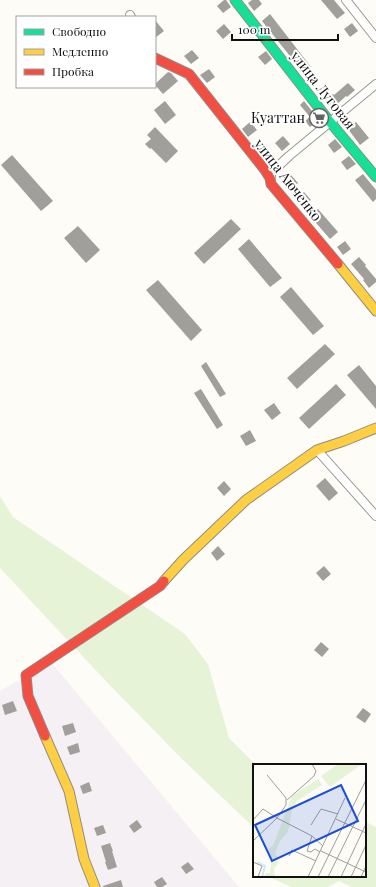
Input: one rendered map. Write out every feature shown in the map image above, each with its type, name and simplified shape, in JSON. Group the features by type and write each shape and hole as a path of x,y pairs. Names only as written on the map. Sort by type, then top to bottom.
{"street":[{"name":"улица Луговая","path":"234,0 376,178"},
{"path":"346,0 376,38"},
{"name":"улица Аюченко","path":"156,58 189,74 270,178 271,184 376,311"},
{"path":"270,178 272,172 285,160 376,84"},
{"path":"95,887 84,860 69,791 28,696 26,675 160,586 183,560 246,500 317,450 344,442 376,428"},
{"path":"317,450 376,516"}],"shaded area":[{"path":"51,662 239,887 0,887 0,691"}],"green space":[{"path":"0,496 13,517 185,634 208,664 229,738 255,764 253,764 253,837 251,825 177,754 102,677 0,568"},
{"path":"366,822 376,827 376,887 351,887 339,881 328,887 291,887 269,877 366,877"}],"building":[{"path":"226,0 231,7 223,13 217,6"},
{"path":"252,0 259,0 262,4 254,11 248,3"},
{"path":"321,0 334,0 345,13 337,19"},
{"path":"270,14 311,67 303,73 262,21"},
{"path":"156,21 164,31 156,37"},
{"path":"352,23 358,31 350,37 344,29"},
{"path":"224,24 231,32 223,39 216,31"},
{"path":"192,50 199,58 191,64 184,56"},
{"path":"266,51 272,59 265,65 258,57"},
{"path":"209,69 215,77 207,83 200,75"},
{"path":"168,72 171,73 178,81 163,94 156,86 156,83"},
{"path":"348,83 355,90 332,109 325,101"},
{"path":"165,101 176,115 165,124 154,110"},
{"path":"304,101 319,120 310,127 305,121 310,117 300,105"},
{"path":"250,122 257,130 248,137 242,129"},
{"path":"356,122 369,138 360,145 348,129"},
{"path":"155,127 178,151 166,163 145,144 151,139 147,135"},
{"path":"283,136 290,144 282,151 275,143"},
{"path":"335,139 342,147 334,153 328,145"},
{"path":"12,155 53,201 41,211 1,165"},
{"path":"349,156 356,164 347,170 341,162"},
{"path":"363,174 376,190 376,199 373,202 355,180"},
{"path":"291,175 298,183 290,190 283,182"},
{"path":"304,192 311,200 303,206 296,199"},
{"path":"318,209 338,232 330,239 310,216"},
{"path":"231,219 241,229 204,264 194,253"},
{"path":"78,226 100,250 86,263 64,238"},
{"path":"249,239 282,278 270,287 238,249"},
{"path":"345,241 351,249 343,255 337,247"},
{"path":"359,257 376,279 376,282 369,288 363,280 364,279 351,264"},
{"path":"158,280 202,330 191,341 146,290"},
{"path":"291,287 324,326 313,335 280,297"},
{"path":"325,344 335,354 297,389 287,378"},
{"path":"206,362 226,394 220,397 201,366"},
{"path":"359,365 376,386 376,409 347,375"},
{"path":"336,384 346,395 309,429 299,418"},
{"path":"201,389 223,425 217,429 194,393"},
{"path":"274,403 281,413 272,420 264,410"},
{"path":"250,430 256,441 246,446 240,436"},
{"path":"325,478 338,493 329,501 316,486"},
{"path":"224,481 231,489 224,496 217,488"},
{"path":"218,546 225,554 217,561 211,553"},
{"path":"324,566 331,574 323,581 316,573"},
{"path":"321,642 329,649 322,657 314,650"},
{"path":"13,701 17,711 5,715 2,705"},
{"path":"363,708 371,714 365,723 356,717"},
{"path":"73,723 76,732 65,736 62,726"},
{"path":"78,743 80,752 70,755 67,747"},
{"path":"89,782 92,791 83,794 80,786"},
{"path":"137,820 142,827 134,833 129,826"},
{"path":"103,825 106,833 97,836 94,828"},
{"path":"110,843 117,867 108,870 101,846"},
{"path":"188,862 194,869 186,874 181,867"},
{"path":"162,877 167,884 162,887 157,887 154,882"},
{"path":"121,880 123,887 103,887 103,886"}],"traffic: fast":[{"path":"235,0 330,122 376,177"}],"traffic: slow":[{"path":"338,264 376,311"},
{"path":"164,581 183,560 246,500 317,450 376,428"},
{"path":"45,736 69,791 84,859 95,887"}],"traffic: jam":[{"path":"156,58 189,74 265,170 270,178 271,184 338,264"},
{"path":"45,736 28,696 26,675 160,586 164,581"}],"place":[{"name":"Куаттан","path":"319,118"}]}
